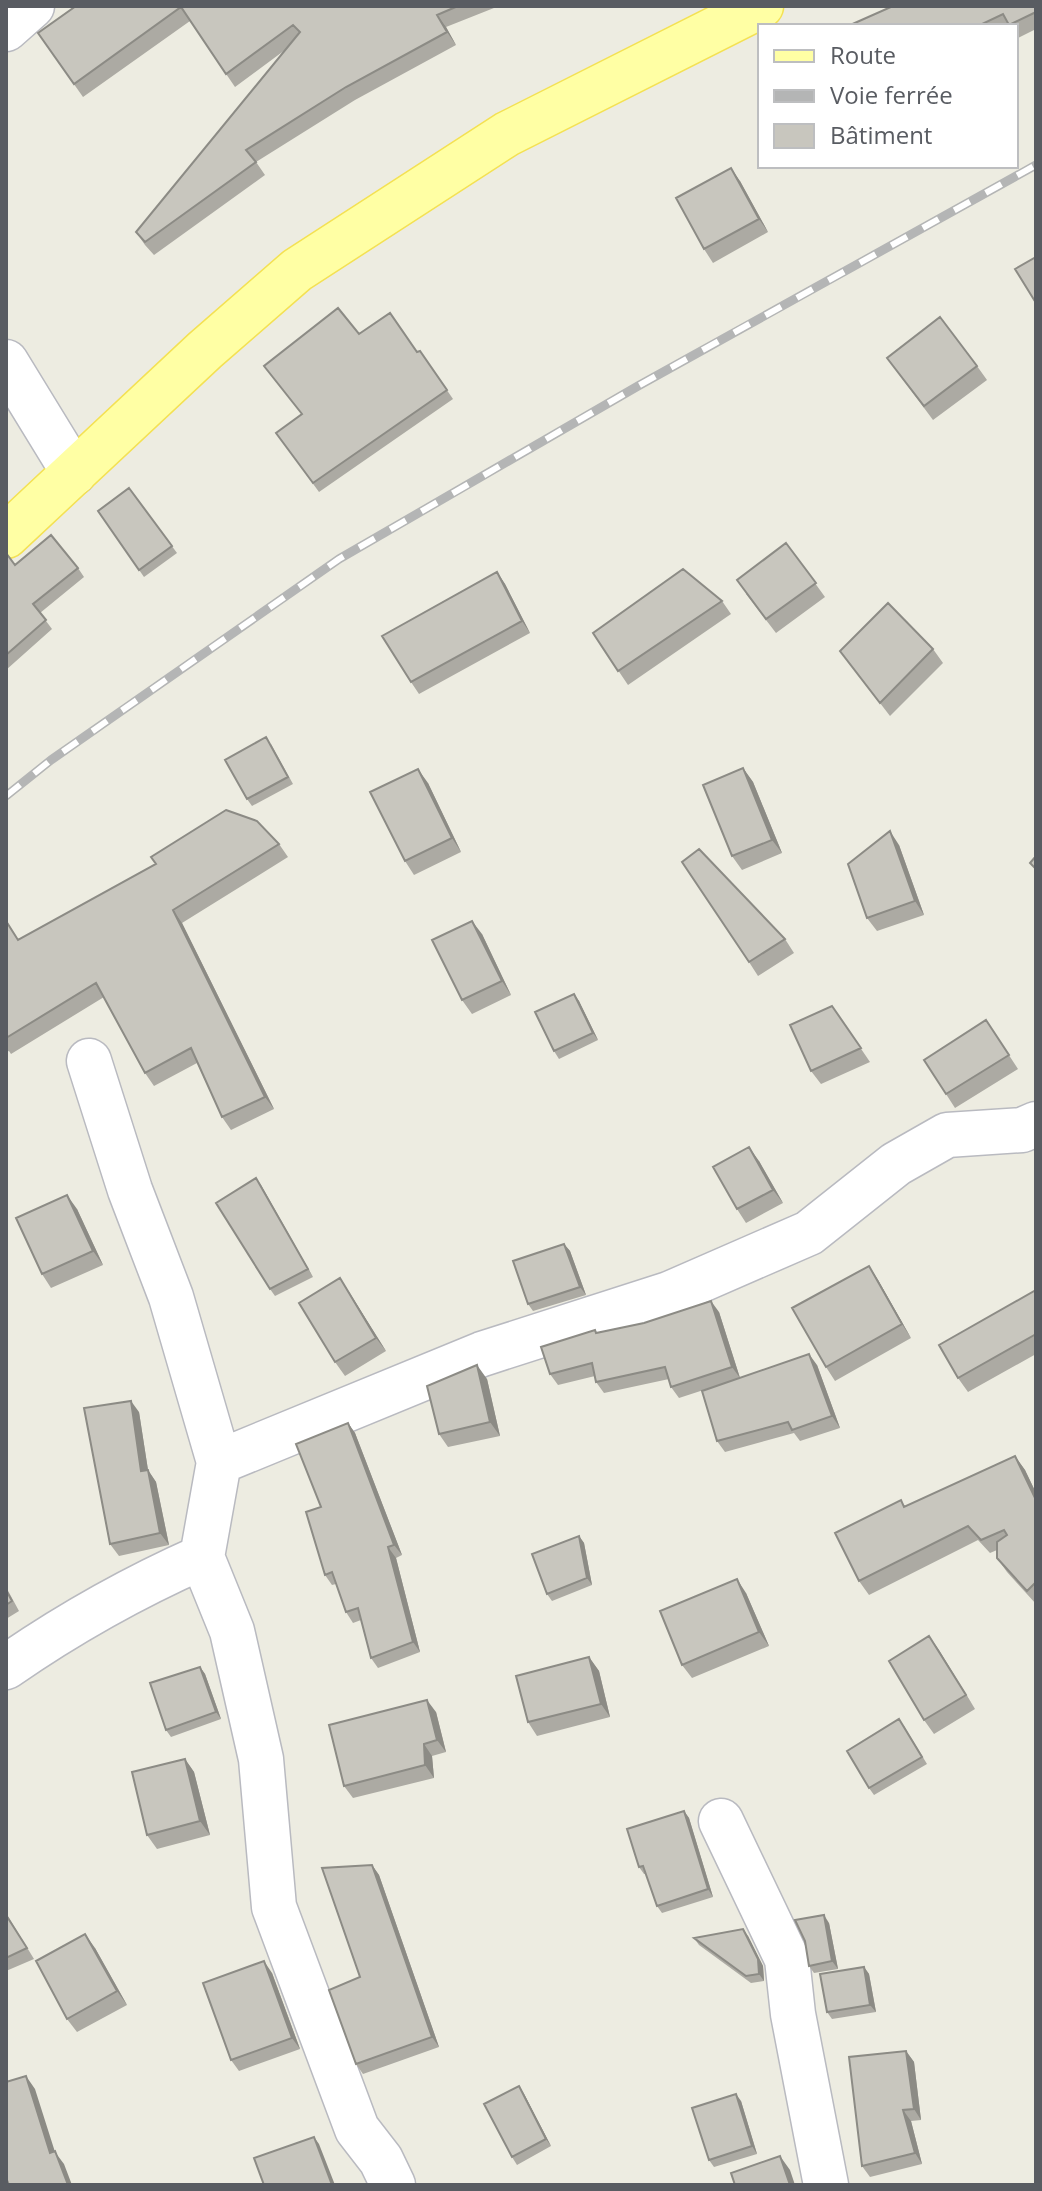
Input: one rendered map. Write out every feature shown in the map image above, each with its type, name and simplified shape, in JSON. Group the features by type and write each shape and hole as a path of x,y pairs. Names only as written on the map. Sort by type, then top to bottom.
{"main road":[{"path":"6,536 205,350 297,270 507,134 761,6"}],"street":[{"path":"6,29 32,6"},
{"path":"6,362 74,473"},
{"path":"89,1061 130,1190 171,1297 219,1462 202,1557 232,1631 261,1759 274,1907 357,2129 381,2160 393,2185"},
{"path":"219,1462 482,1354 669,1294 809,1233 896,1164 947,1135 1022,1130 1036,1124"},
{"path":"6,1667 77,1620 146,1581 202,1557"},
{"path":"721,1821 787,1959 793,2014 826,2185"}],"building":[{"path":"76,6 458,6 437,15 447,32 346,87 246,150 256,162 145,242 136,232 300,32 293,25 226,74 181,7 74,84 38,33"},
{"path":"893,6 1036,6 1036,12 1011,24 1003,14 982,24 852,24"},
{"path":"731,168 759,219 704,249 676,198"},
{"path":"1036,257 1036,303 1015,269"},
{"path":"338,308 359,334 390,313 447,390 313,483 276,433 302,414 264,366"},
{"path":"940,317 977,366 924,406 887,358"},
{"path":"129,488 172,546 139,570 98,511"},
{"path":"51,535 78,568 33,604 46,620 6,655 6,553 15,565"},
{"path":"786,543 816,583 766,619 737,580"},
{"path":"683,569 722,601 618,671 593,633"},
{"path":"497,572 522,621 411,682 382,636"},
{"path":"888,603 933,649 880,703 840,651"},
{"path":"266,737 288,777 247,799 225,760"},
{"path":"743,768 772,840 732,856 703,785"},
{"path":"418,769 452,838 405,861 370,792"},
{"path":"226,810 257,821 279,844 173,910 265,1097 222,1117 191,1048 145,1073 96,983 6,1038 6,921 18,940 156,864 151,857"},
{"path":"890,831 915,901 867,918 848,864"},
{"path":"699,849 785,939 749,962 682,862"},
{"path":"472,921 502,981 462,1000 432,940"},
{"path":"574,994 593,1033 554,1051 535,1012"},
{"path":"832,1006 861,1048 811,1071 790,1025"},
{"path":"986,1020 1009,1055 946,1094 924,1060"},
{"path":"749,1147 773,1190 737,1209 713,1167"},
{"path":"256,1178 308,1269 270,1289 216,1203"},
{"path":"67,1195 93,1251 42,1274 16,1218"},
{"path":"564,1244 580,1287 528,1304 513,1261"},
{"path":"869,1266 902,1324 826,1367 792,1308"},
{"path":"340,1278 376,1338 335,1362 299,1303"},
{"path":"1036,1290 1036,1334 958,1378 939,1345"},
{"path":"711,1301 732,1367 671,1387 665,1367 596,1382 592,1363 550,1374 541,1347 595,1330 596,1333 644,1323"},
{"path":"809,1354 832,1416 792,1430 788,1422 717,1441 702,1391"},
{"path":"477,1365 490,1422 439,1434 427,1386"},
{"path":"131,1401 141,1471 148,1470 160,1533 110,1544 84,1408"},
{"path":"348,1423 394,1545 388,1547 413,1642 371,1658 358,1608 346,1612 332,1572 325,1575 306,1512 321,1507 296,1444"},
{"path":"1015,1456 1036,1500 1036,1582 1027,1591 997,1558 997,1542 1007,1535 1004,1530 981,1540 968,1526 859,1581 835,1533 901,1500 904,1507"},
{"path":"579,1536 587,1578 547,1594 532,1554"},
{"path":"737,1579 759,1632 682,1665 660,1611"},
{"path":"6,1590 12,1601 6,1605"},
{"path":"929,1636 966,1695 924,1720 889,1661"},
{"path":"589,1657 601,1704 528,1722 516,1676"},
{"path":"200,1667 216,1712 166,1730 150,1683"},
{"path":"427,1700 437,1740 424,1744 425,1765 344,1786 329,1725"},
{"path":"899,1719 922,1757 869,1788 847,1751"},
{"path":"185,1759 200,1821 147,1835 132,1772"},
{"path":"684,1811 708,1889 657,1906 643,1866 639,1867 627,1829"},
{"path":"372,1865 432,2037 356,2064 329,1990 360,1977 322,1868"},
{"path":"6,1915 27,1948 6,1958"},
{"path":"824,1915 832,1961 809,1966 805,1941 795,1920"},
{"path":"743,1929 758,1959 759,1974 746,1976 694,1938"},
{"path":"85,1934 117,1991 67,2019 36,1961"},
{"path":"264,1961 292,2038 231,2060 203,1983"},
{"path":"864,1967 870,2005 827,2012 820,1974"},
{"path":"906,2051 914,2109 903,2110 915,2153 862,2166 849,2057"},
{"path":"26,2076 50,2153 55,2151 68,2185 9,2185 6,2178 6,2082"},
{"path":"519,2086 546,2139 512,2157 484,2104"},
{"path":"736,2094 752,2146 709,2160 692,2108"},
{"path":"314,2137 332,2185 264,2185 254,2158"},
{"path":"780,2156 790,2185 735,2185 731,2173"}],"railway":[{"path":"6,796 51,760 339,559 638,386 1036,165"}]}
